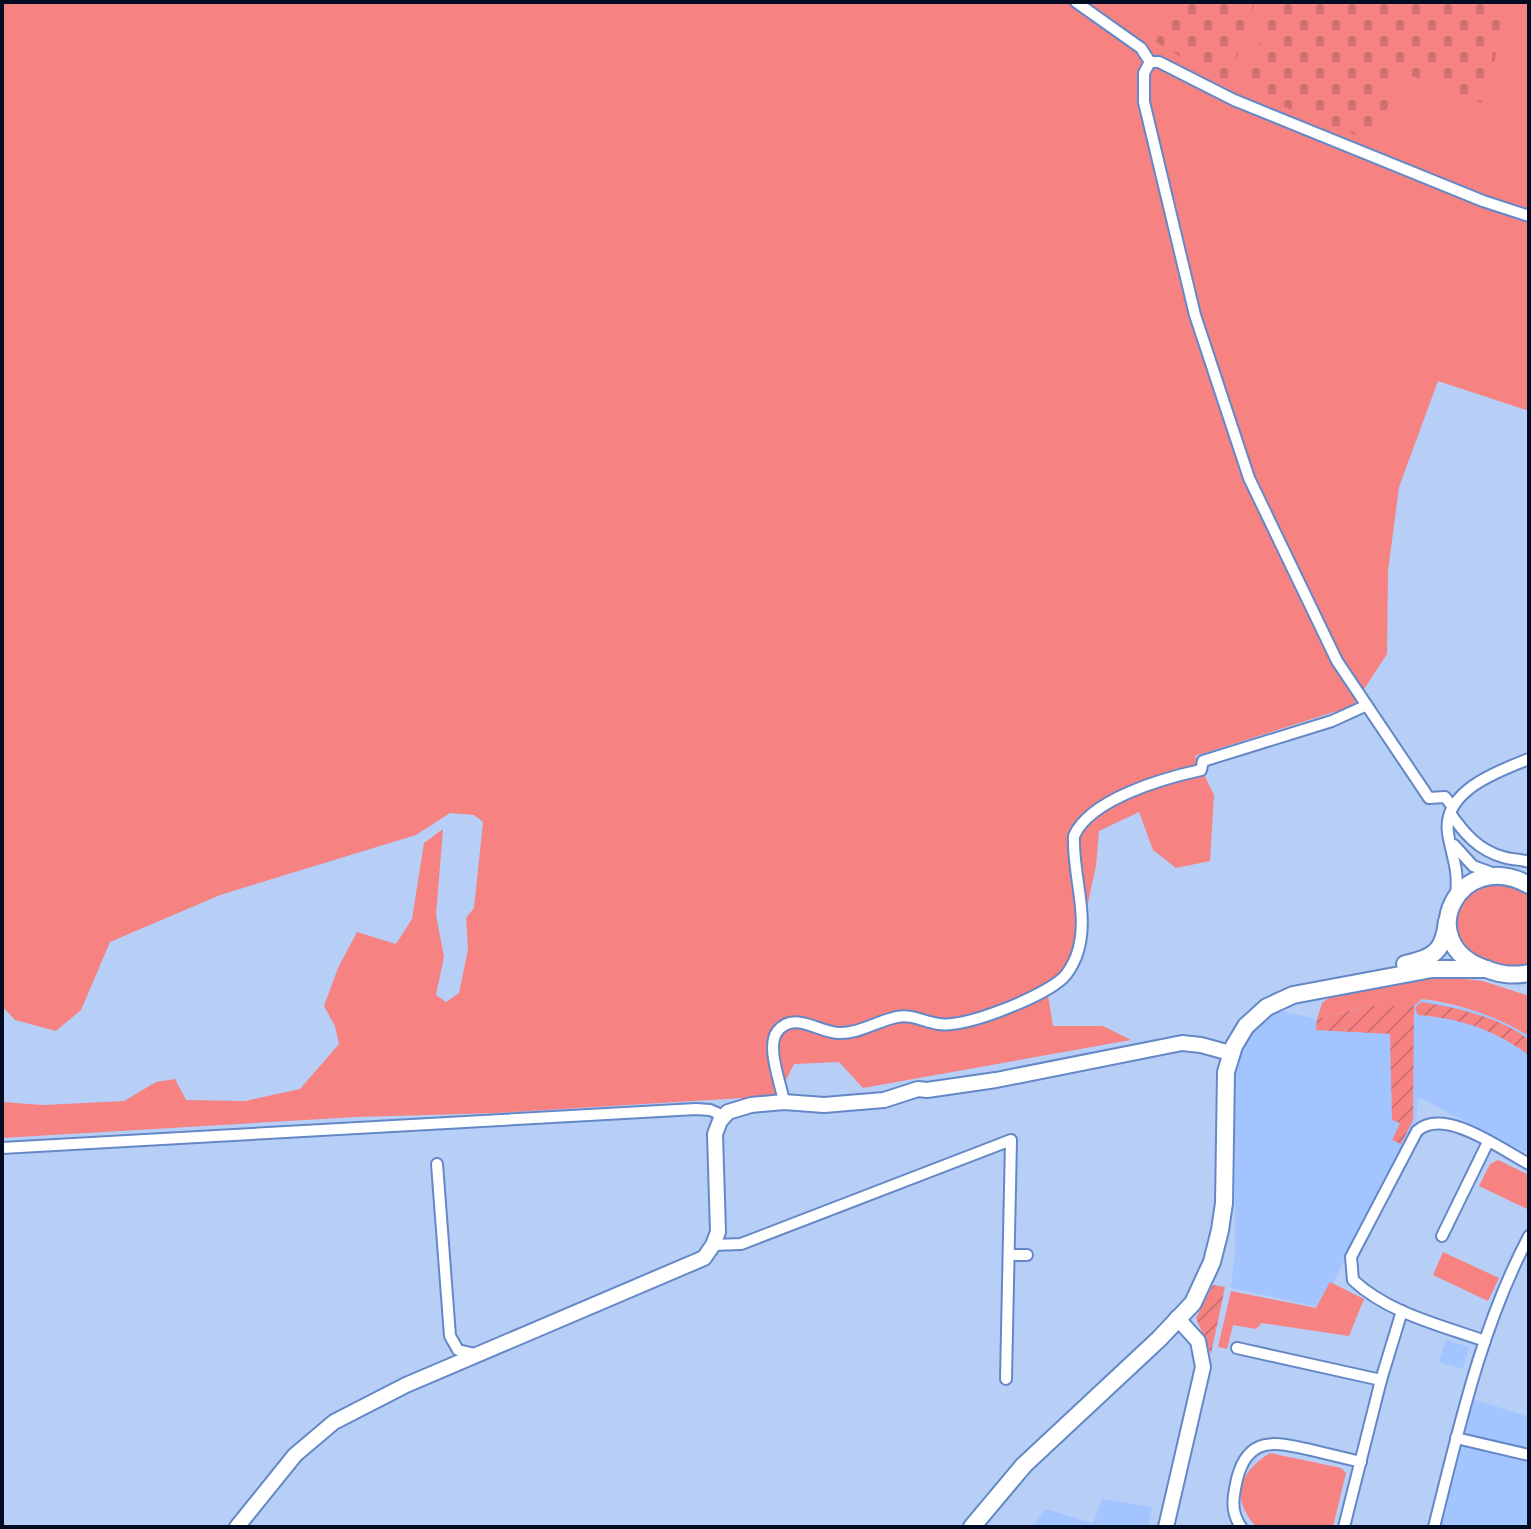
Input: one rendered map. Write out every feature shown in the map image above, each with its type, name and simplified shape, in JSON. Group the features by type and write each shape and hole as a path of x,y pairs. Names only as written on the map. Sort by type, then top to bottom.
{"main road":[{"path":"972,1527 1024,1465 1159,1339 1178,1317 1202,1260 1212,1217 1217,1083 1234,1028 1249,1010 1274,993 1302,983 1426,958 1445,941 1449,908 1456,896 1473,881 1488,876 1503,876 1529,885"},
{"path":"1447,921 1456,948 1469,962 1529,984"},
{"path":"1226,1052 1246,1026 1267,1007 1286,997 1424,970 1529,973"}],"street":[{"path":"1076,2 1141,48 1150,62"},
{"path":"1150,62 1159,62 1248,106 1483,201 1529,216"},
{"path":"1150,62 1144,73 1144,102 1195,315 1219,396 1265,513 1337,661 1429,798 1445,797 1473,842 1484,850 1508,859 1526,861"},
{"path":"784,1102 772,1041 778,1029 788,1023 800,1021 824,1031 839,1033 906,1016 941,1025 965,1021 1031,998 1065,976 1076,957 1080,937 1081,909 1074,836 1091,813 1148,785 1201,770 1203,761 1295,734 1365,706"},
{"path":"1456,896 1458,872 1450,840 1451,809 1457,799 1485,780 1529,759"},
{"path":"1450,840 1473,866 1503,876"},
{"path":"237,1527 295,1455 323,1429 367,1404 477,1354 697,1263 713,1245 719,1219 715,1134 724,1116 741,1106 784,1102 824,1105 884,1100 918,1089 996,1080 1182,1043 1226,1052"},
{"path":"768,1104 836,1114 883,1109 927,1090"},
{"path":"2,1148 696,1109 710,1110 724,1116"},
{"path":"1485,1341 1402,1311 1353,1280 1351,1257 1417,1131 1423,1126 1446,1122 1529,1164"},
{"path":"713,1245 741,1244 1011,1140 1006,1379"},
{"path":"1442,1236 1488,1142"},
{"path":"437,1164 450,1336 458,1350 477,1354"},
{"path":"1434,1527 1485,1341 1499,1300 1529,1236"},
{"path":"1010,1255 1027,1255"},
{"path":"1344,1527 1402,1311"},
{"path":"1166,1527 1203,1367 1198,1341 1178,1317"},
{"path":"1237,1348 1381,1380"},
{"path":"1456,1438 1529,1455"},
{"path":"1241,1527 1233,1511 1233,1495 1240,1466 1259,1447 1277,1443 1361,1462"}],"shaded area":[{"path":"1422,999 1480,1012 1529,1036 1529,1154 1418,1097 1416,1118 1397,1160 1320,1307 1231,1288 1235,1250 1235,1079 1238,1053 1269,1015 1281,1011 1317,1019 1369,1006 1414,1006"},
{"path":"1446,1340 1469,1347 1463,1369 1439,1362"},
{"path":"1473,1399 1529,1417 1529,1527 1436,1527"},
{"path":"1102,1499 1152,1507 1148,1527 1033,1527 1045,1509 1093,1523"}],"green space":[{"path":"2,2 1529,2 1529,411 1438,381 1399,487 1388,571 1387,654 1353,706 1195,756 1214,795 1210,861 1176,868 1153,850 1139,812 1099,831 1096,866 1072,977 1048,995 1053,1026 1103,1026 1131,1040 863,1088 839,1062 794,1064 778,1096 2,1138 2,1102 43,1105 124,1101 156,1082 175,1079 186,1100 245,1101 300,1089 339,1044 335,1026 324,1006 338,968 357,932 396,944 412,919 424,843 443,829 436,915 444,957 436,995 446,1002 459,993 468,949 466,918 474,908 483,822 474,815 450,813 416,835 220,895 110,942 81,1010 56,1031 15,1020 2,1006"},
{"path":"1169,2 1255,2 1228,85 1156,42"},
{"path":"1271,2 1503,4 1495,60 1481,103 1400,71 1375,143 1246,91"},
{"path":"1488,884 1509,886 1529,893 1529,968 1511,970 1477,960 1458,938 1454,922 1461,900 1467,893"},
{"path":"1447,977 1483,981 1529,996 1529,1036 1478,1012 1422,999 1414,1006 1369,1006 1317,1019 1322,1003 1331,996 1418,979"},
{"path":"1422,1002 1464,1011 1505,1025 1529,1040 1529,1055 1502,1038 1476,1027 1418,1015 1415,1009"},
{"path":"1369,1006 1414,1006 1413,1120 1401,1144 1392,1140 1400,1123 1392,1120 1390,1034 1316,1030 1317,1019"},
{"path":"1498,1160 1529,1175 1529,1210 1479,1186 1490,1164"},
{"path":"1443,1252 1499,1278 1488,1301 1433,1275"},
{"path":"1330,1282 1364,1299 1349,1336 1262,1323 1256,1329 1233,1325 1227,1349 1218,1347 1231,1291 1316,1308"},
{"path":"1213,1285 1225,1287 1211,1354 1196,1318"},
{"path":"1270,1453 1341,1468 1346,1473 1333,1527 1256,1527 1243,1506 1241,1486 1251,1469"}]}
